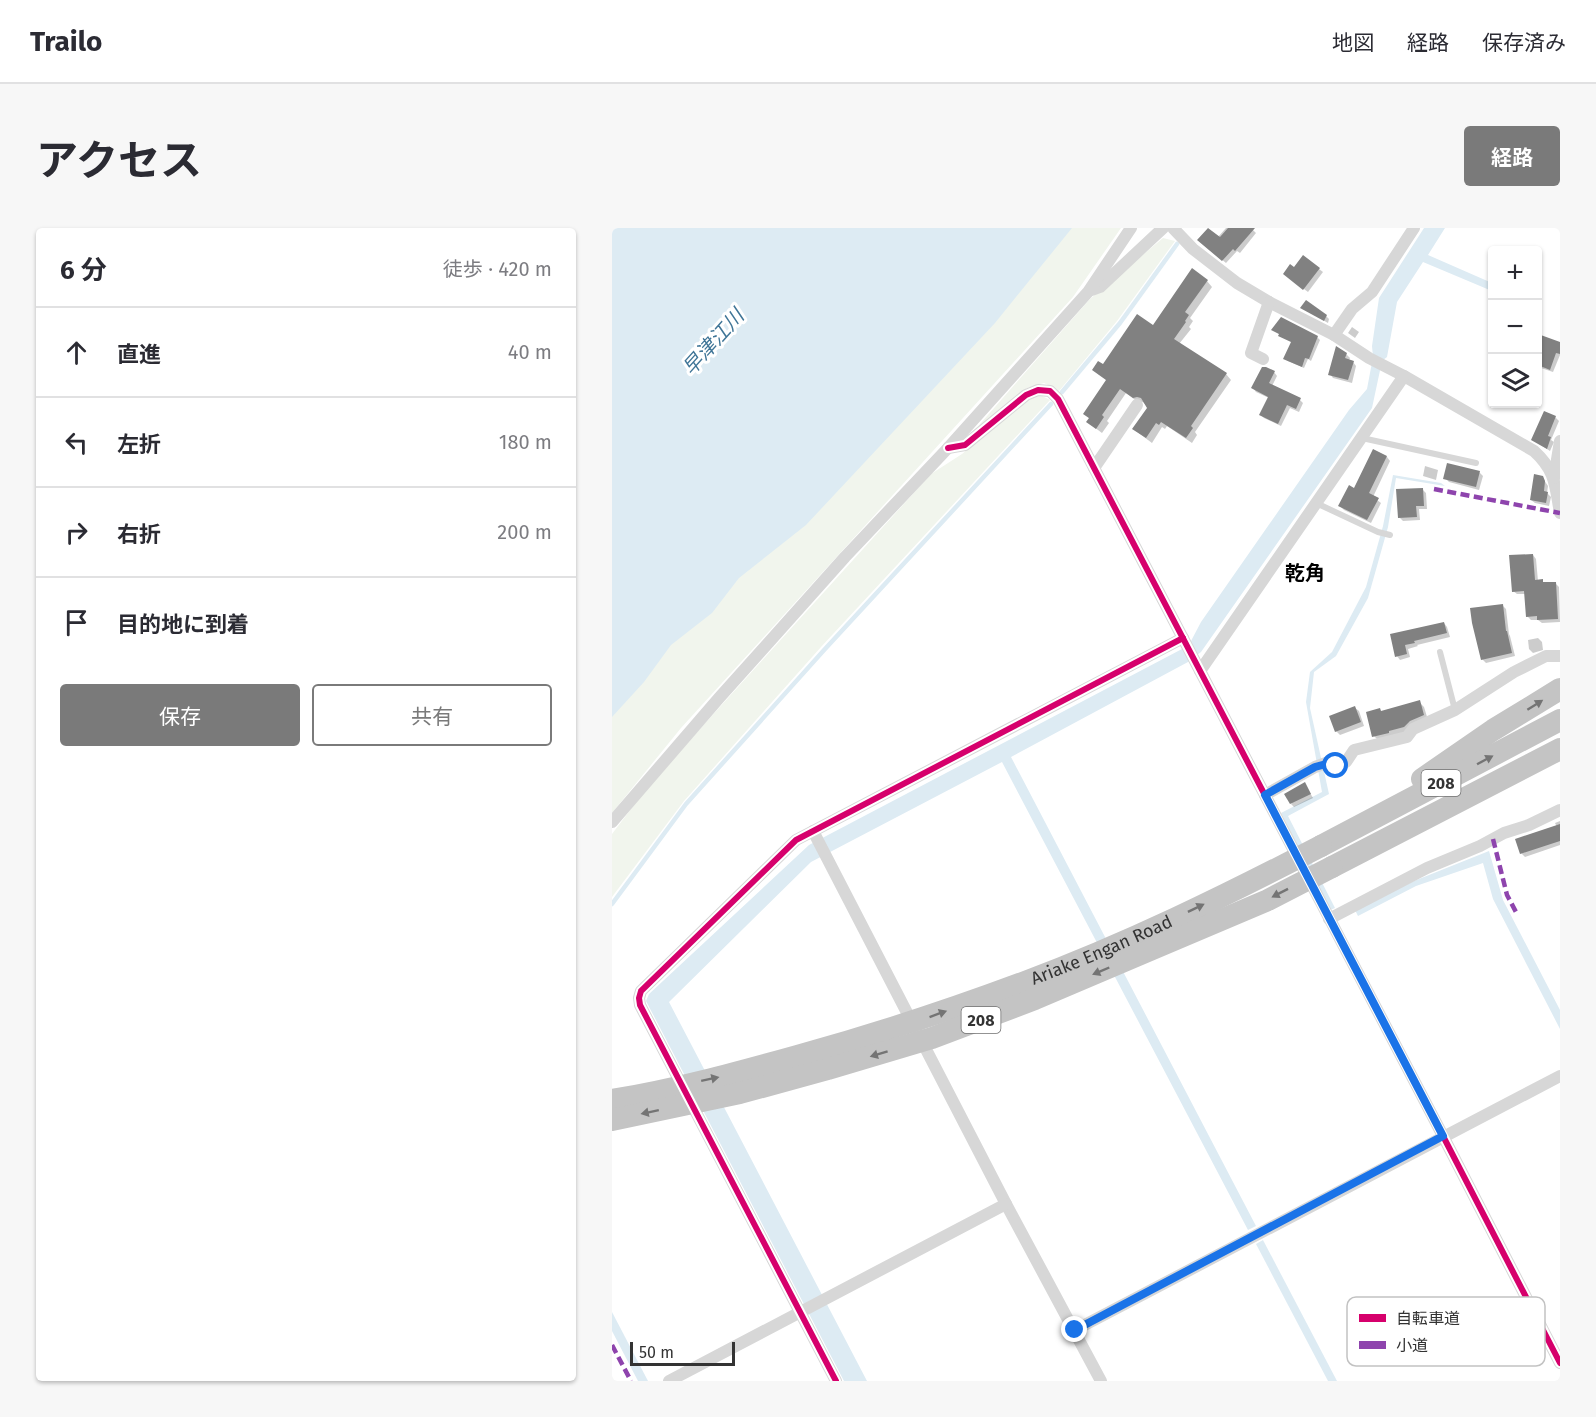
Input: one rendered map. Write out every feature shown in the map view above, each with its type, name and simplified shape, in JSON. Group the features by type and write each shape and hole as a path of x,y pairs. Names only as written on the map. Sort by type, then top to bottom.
{"highway":[{"path":"1347,832 1493,730 1560,689"},
{"name":"Ariake Engan Road","path":"612,1100 728,1076 823,1049 926,1018 1028,981 1148,931 1284,865 1560,720"},
{"name":"Ariake Engan Road","path":"612,1120 740,1093 828,1069 932,1038 1035,999 1268,900 1560,749"},
{"path":"1368,848 1506,785 1560,765"}],"street":[{"path":"612,822 845,557 948,448 1088,292 1131,228"},
{"path":"1088,292 1100,287 1163,228"},
{"path":"1173,228 1193,249 1237,283 1334,335 1369,358 1534,451 1544,460 1554,478"},
{"path":"1334,335 1352,309 1372,292 1413,228"},
{"path":"1263,358 1251,353 1269,302"},
{"path":"1198,666 1316,503 1404,376"},
{"path":"948,448 965,445 1026,395 1038,390 1050,392 1058,399 1526,1297"},
{"path":"1095,468 1137,405"},
{"path":"1560,441 1554,478 1560,513"},
{"path":"836,1381 640,1005 641,991 796,840 1184,640"},
{"path":"1265,795 1320,765 1336,766 1346,762 1354,750 1407,737 1413,729 1455,710 1514,672 1546,656 1560,656"},
{"path":"1329,919 1427,868 1560,810"},
{"path":"813,831 1006,1204 1101,1381"},
{"path":"1075,1330 1560,1076"},
{"path":"669,1381 1006,1204"},
{"path":"1545,1334 1560,1363"}],"lane":[{"path":"1361,438 1476,463"},
{"path":"1316,503 1378,532 1390,535"},
{"path":"1440,652 1455,710"}],"shaded area":[{"path":"1058,228 1121,228 1073,297 681,728 612,813 612,690"},
{"path":"1163,238 1175,241 1117,321 1059,391 1044,383 1027,388 973,432 1090,299"},
{"path":"1040,395 1050,400 821,647 684,801 612,897 612,834 650,784 931,474 962,454 1025,402"}],"water":[{"name":"早津江川","path":"612,228 1072,228 995,323 806,525 739,578 712,613 671,645 644,682 612,717"},
{"path":"1424,228 1445,228 1428,255 1488,281 1488,289 1423,262 1397,302 1387,357 1382,361 1372,408 1201,652 1188,662 1011,757 1256,1226 1248,1230 1002,762 811,862 669,1002 867,1381 844,1381 646,1001 649,994 809,845 1182,649 1191,641 1201,622 1349,410 1367,389 1379,298"},
{"path":"1393,475 1441,483 1445,486 1396,478 1388,527 1368,598 1336,656 1314,672 1310,708 1329,794 1288,816 1335,908 1330,910 1281,813 1322,792 1306,702 1310,672 1332,652 1366,587 1383,526"},
{"path":"1489,851 1503,900 1560,1010 1560,1029 1493,899 1483,863 1416,886 1358,916 1355,910 1414,881"},
{"path":"1263,1240 1337,1381 1328,1381 1256,1244"},
{"path":"612,1312 648,1381 638,1381 612,1331"}],"building":[{"path":"1208,228 1220,237 1228,228 1255,228 1235,251 1233,249 1222,261 1197,240"},
{"path":"1303,255 1320,268 1303,290 1283,274 1290,264 1294,267"},
{"path":"1192,268 1208,280 1185,312 1189,315 1174,339 1227,373 1191,426 1193,428 1186,438 1161,422 1159,425 1156,423 1146,438 1132,429 1147,408 1141,398 1133,398 1120,389 1102,415 1104,417 1096,429 1086,422 1089,418 1083,414 1106,380 1092,370 1098,361 1103,364 1137,314 1153,325"},
{"path":"1306,300 1327,315 1324,321 1300,308"},
{"path":"1281,317 1318,336 1309,359 1305,358 1302,367 1283,359 1291,342 1271,330"},
{"path":"1542,335 1560,342 1560,354 1556,353 1550,370 1542,367"},
{"path":"1336,346 1347,353 1345,358 1354,361 1348,380 1328,375"},
{"path":"1262,367 1275,371 1269,383 1301,398 1296,409 1287,405 1278,424 1259,415 1268,397 1251,388"},
{"path":"1544,411 1556,416 1548,436 1551,437 1547,449 1531,440"},
{"path":"1373,449 1387,456 1369,493 1379,498 1367,520 1338,506 1349,485 1354,488"},
{"path":"1447,463 1480,471 1476,487 1443,479"},
{"path":"1534,474 1543,476 1544,491 1548,492 1546,503 1530,500"},
{"path":"1423,488 1424,506 1416,506 1417,517 1398,518 1396,489"},
{"path":"1533,554 1535,580 1556,582 1558,619 1537,620 1537,616 1526,617 1524,591 1512,592 1509,555"},
{"path":"1503,604 1506,631 1512,653 1481,660 1470,608"},
{"path":"1444,622 1447,633 1405,645 1407,654 1395,657 1390,634"},
{"path":"1420,700 1424,715 1410,721 1404,727 1372,737 1366,712 1380,708 1381,711"},
{"path":"1355,706 1361,722 1335,732 1329,716"},
{"path":"1305,782 1311,794 1290,804 1284,794"},
{"path":"1560,824 1560,841 1520,854 1515,839"}],"waterway":[{"path":"1062,392 1120,323 1177,244"},
{"path":"612,904 686,804 825,649 1051,404"}],"marked path":[{"path":"1434,489 1560,513"},
{"path":"1493,839 1507,895 1516,912"},
{"path":"612,1345 631,1381"}],"cycle path":[{"path":"948,448 965,445 1026,395 1038,390 1050,391 1058,399 1526,1297"},
{"path":"836,1381 640,1005 641,991 796,840 1183,638"},
{"path":"1545,1334 1560,1363"}],"district":[{"name":"乾角","path":"1305,573"}],"route":[{"path":"1075,1330 1443,1136 1265,795 1315,767 1326,764 1336,766"}]}
